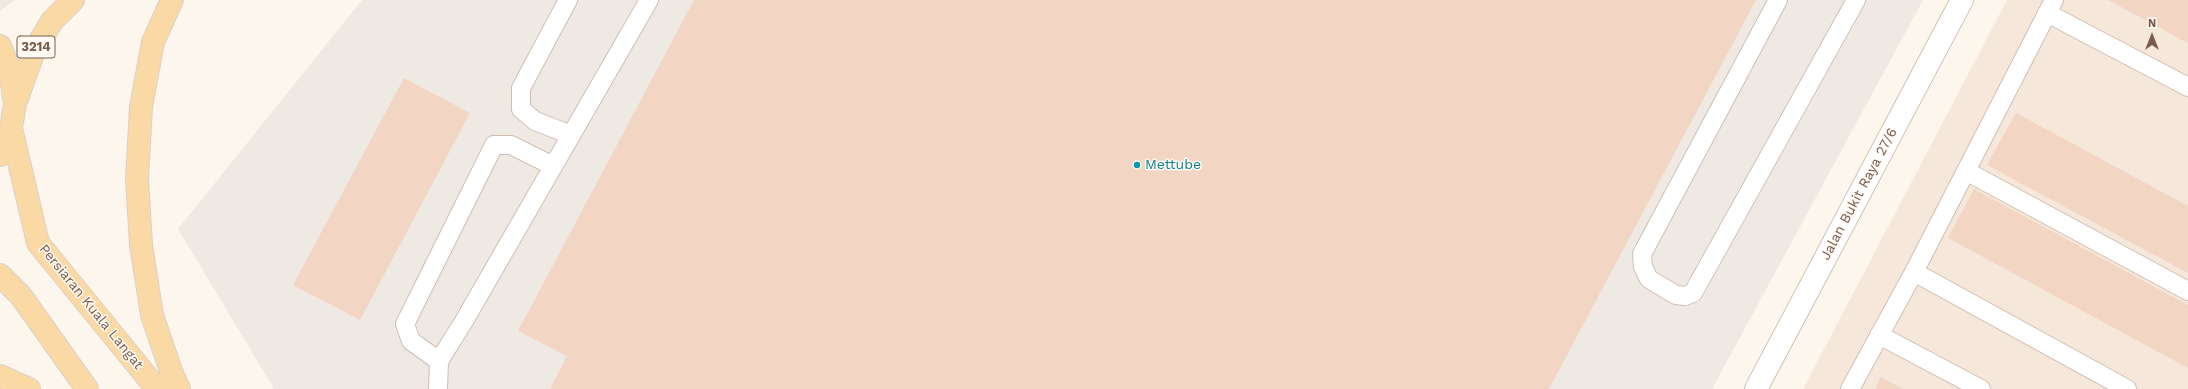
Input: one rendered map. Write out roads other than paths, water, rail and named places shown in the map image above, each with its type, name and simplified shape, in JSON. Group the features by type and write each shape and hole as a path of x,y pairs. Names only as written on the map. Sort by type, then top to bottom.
{"main road":[{"name":"3214","path":"14,104 34,50 52,21 73,0"},
{"path":"172,0 153,42 141,107 136,179 141,245 152,315 171,372 179,389"},
{"path":"0,46 10,71 14,104 11,128 0,155"},
{"name":"Persiaran Kuala Langat","path":"11,128 38,243 157,389"},
{"path":"0,275 21,296 87,389"},
{"path":"0,376 29,389"}],"street":[{"name":"Jalan Bukit Raya 27/6","path":"1756,389 1962,0"}],"lane":[{"path":"568,0 521,88 521,109 535,121 571,135"},
{"path":"438,389 438,361 464,321 649,0"},
{"path":"1778,0 1642,254 1643,267 1648,279 1676,295 1685,296 1693,293 1856,0"},
{"path":"1850,389 1914,272 2050,7 2188,87"},
{"path":"438,361 411,341 405,324 494,145 511,145 553,166"},
{"path":"1966,171 2188,291"},
{"path":"1914,272 2127,389"},
{"path":"1880,335 1982,389"}],"place":[{"name":"Mettube","path":"1137,165"}]}
